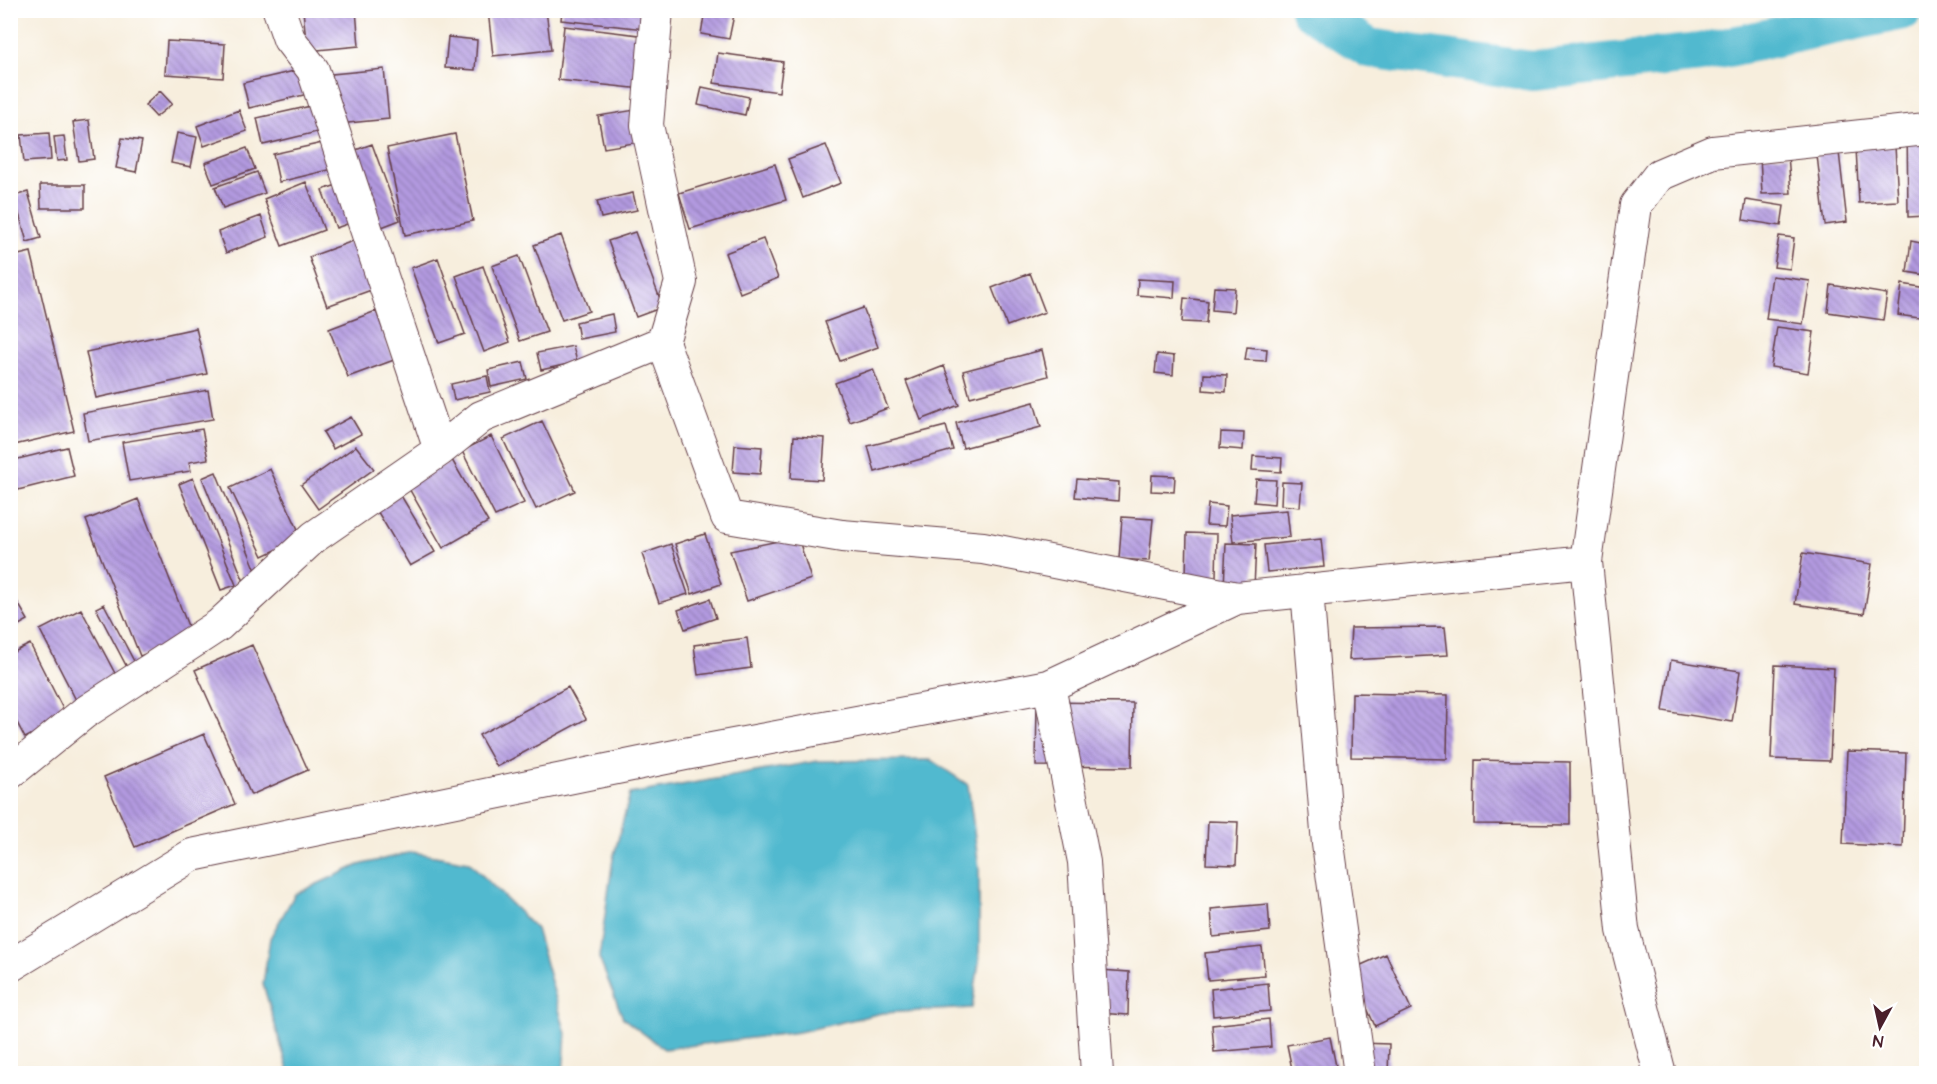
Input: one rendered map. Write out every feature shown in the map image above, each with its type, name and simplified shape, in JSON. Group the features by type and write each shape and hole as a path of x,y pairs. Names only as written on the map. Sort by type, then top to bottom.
{"street":[{"path":"279,10 289,39 313,70 440,450"},
{"path":"657,10 647,125 681,282 663,342 727,517 842,536 983,548 1237,598 1586,562"},
{"path":"1660,1074 1623,930 1586,562 1636,205 1659,174 1713,152 1926,129"},
{"path":"10,773 84,713 219,625 314,537 440,450 481,417 663,342"},
{"path":"1306,590 1328,844 1360,1074"},
{"path":"10,966 192,855 686,754 1049,686 1237,598"},
{"path":"1049,686 1084,862 1097,1074"}],"water":[{"path":"931,760 968,785 979,868 979,962 972,1008 882,1013 799,1032 664,1049 623,1018 599,958 613,859 630,794 818,761"},
{"path":"412,852 469,862 536,929 566,1034 563,1073 289,1073 263,984 270,938 295,894 359,865"}],"building":[{"path":"303,10 356,10 359,46 307,51"},
{"path":"393,10 426,10 426,15"},
{"path":"488,10 546,10 551,50 493,56"},
{"path":"562,10 647,10 645,29 561,20"},
{"path":"705,10 735,10 729,39 701,34"},
{"path":"564,26 647,36 642,89 558,80"},
{"path":"448,37 477,40 475,70 445,68"},
{"path":"167,41 225,44 223,78 165,74"},
{"path":"718,53 783,62 779,92 714,83"},
{"path":"303,69 308,94 249,108 243,83"},
{"path":"384,69 389,119 338,124 332,74"},
{"path":"702,87 749,97 745,115 698,105"},
{"path":"160,91 172,104 156,117 145,105"},
{"path":"311,106 317,132 263,145 257,118"},
{"path":"239,110 247,131 204,146 197,126"},
{"path":"635,110 640,142 604,148 598,116"},
{"path":"89,120 94,159 79,161 73,122"},
{"path":"1907,123 1926,123 1926,216 1908,217"},
{"path":"49,133 51,160 24,162 21,135"},
{"path":"177,133 197,137 191,167 171,163"},
{"path":"455,134 473,221 405,235 387,148"},
{"path":"64,136 67,160 57,161 54,137"},
{"path":"122,138 142,141 136,172 116,168"},
{"path":"327,142 333,169 279,182 273,154"},
{"path":"372,144 400,220 374,230 345,154"},
{"path":"826,145 841,183 803,198 788,159"},
{"path":"1895,146 1898,201 1859,203 1856,148"},
{"path":"247,148 255,169 213,184 205,163"},
{"path":"1839,152 1847,222 1825,225 1817,155"},
{"path":"1788,155 1791,193 1762,194 1760,156"},
{"path":"775,164 786,200 690,229 679,193"},
{"path":"257,172 265,193 223,208 215,187"},
{"path":"306,182 324,230 282,246 264,199"},
{"path":"40,185 85,185 85,208 41,208"},
{"path":"337,185 350,223 336,228 322,190"},
{"path":"28,192 41,238 27,242 14,196"},
{"path":"633,193 637,210 601,218 597,201"},
{"path":"1746,200 1784,206 1781,226 1743,220"},
{"path":"261,216 268,237 226,253 218,232"},
{"path":"635,232 663,307 636,317 608,241"},
{"path":"561,235 589,311 562,320 534,245"},
{"path":"1779,236 1794,238 1790,269 1774,267"},
{"path":"763,239 778,278 740,293 725,253"},
{"path":"356,240 374,289 327,306 309,257"},
{"path":"1911,241 1926,244 1926,275 1907,272"},
{"path":"31,252 74,431 10,446 10,257"},
{"path":"519,256 547,332 520,341 492,266"},
{"path":"438,258 465,334 439,343 411,268"},
{"path":"483,266 510,342 484,352 456,276"},
{"path":"1030,273 1045,312 1007,326 992,288"},
{"path":"1772,276 1810,281 1803,324 1766,319"},
{"path":"1138,279 1175,281 1174,298 1137,295"},
{"path":"1902,284 1926,288 1926,319 1898,315"},
{"path":"1831,285 1887,294 1883,320 1828,312"},
{"path":"1214,287 1235,288 1233,312 1212,310"},
{"path":"1184,298 1208,301 1206,323 1182,322"},
{"path":"863,308 878,347 840,361 825,322"},
{"path":"376,311 394,360 348,377 329,329"},
{"path":"612,314 615,332 579,339 576,322"},
{"path":"1777,327 1814,332 1808,373 1771,367"},
{"path":"196,328 207,374 96,398 86,352"},
{"path":"573,346 577,362 541,370 537,353"},
{"path":"1247,347 1267,349 1266,361 1245,360"},
{"path":"1042,350 1048,376 970,397 963,371"},
{"path":"1157,354 1174,356 1173,375 1155,373"},
{"path":"523,362 527,379 491,387 488,370"},
{"path":"944,366 959,405 921,420 906,381"},
{"path":"873,369 888,408 850,422 835,383"},
{"path":"1204,374 1227,375 1226,392 1203,390"},
{"path":"487,376 490,392 454,400 451,384"},
{"path":"208,390 213,419 88,441 83,413"},
{"path":"1034,402 1041,427 963,448 956,423"},
{"path":"351,417 361,434 333,449 323,432"},
{"path":"542,421 575,491 536,509 503,439"},
{"path":"946,426 953,450 875,472 868,446"},
{"path":"202,429 208,459 189,462 191,471 129,481 122,442"},
{"path":"1221,432 1244,433 1243,450 1220,448"},
{"path":"491,436 524,503 495,516 462,451"},
{"path":"794,436 825,438 822,480 791,478"},
{"path":"735,445 762,447 760,474 733,472"},
{"path":"356,446 374,469 318,509 301,485"},
{"path":"67,447 74,476 10,492 10,461"},
{"path":"1253,456 1282,458 1281,472 1252,470"},
{"path":"452,460 488,522 443,548 407,485"},
{"path":"270,469 302,538 263,556 230,488"},
{"path":"216,472 259,578 245,584 202,478"},
{"path":"1152,475 1175,476 1174,492 1151,491"},
{"path":"193,478 236,585 221,590 179,484"},
{"path":"1077,479 1119,482 1118,501 1075,497"},
{"path":"1256,479 1276,480 1274,504 1254,502"},
{"path":"1282,482 1302,483 1300,507 1281,505"},
{"path":"400,494 435,552 410,566 376,509"},
{"path":"138,499 192,636 140,656 86,520"},
{"path":"1208,504 1227,506 1225,526 1206,525"},
{"path":"1287,510 1290,537 1233,542 1230,515"},
{"path":"1122,517 1153,519 1149,561 1119,559"},
{"path":"1187,533 1217,534 1216,578 1186,577"},
{"path":"705,534 721,584 692,594 675,544"},
{"path":"798,537 811,579 747,601 730,551"},
{"path":"1321,539 1324,567 1267,572 1264,545"},
{"path":"1226,543 1256,544 1254,588 1224,587"},
{"path":"671,544 688,594 659,603 642,554"},
{"path":"1803,553 1872,564 1864,614 1795,604"},
{"path":"15,598 28,620 10,630 10,601"},
{"path":"710,599 716,618 685,629 678,610"},
{"path":"104,604 137,667 129,671 96,608"},
{"path":"81,609 119,681 77,702 40,630"},
{"path":"1445,627 1448,655 1349,660 1351,628"},
{"path":"747,638 751,668 698,675 694,645"},
{"path":"30,644 67,717 25,738 10,709 10,654"},
{"path":"252,645 308,770 251,795 195,670"},
{"path":"1671,660 1740,671 1732,722 1663,711"},
{"path":"1775,665 1834,668 1830,761 1771,759"},
{"path":"568,687 586,719 497,767 479,735"},
{"path":"1352,693 1448,695 1447,759 1351,757"},
{"path":"1037,702 1133,703 1132,767 1036,766"},
{"path":"204,734 235,804 135,847 104,777"},
{"path":"1847,751 1906,753 1903,847 1843,844"},
{"path":"1475,760 1570,762 1570,825 1474,824"},
{"path":"1208,821 1238,822 1236,865 1206,864"},
{"path":"1268,904 1270,931 1213,937 1211,909"},
{"path":"1262,947 1265,975 1208,980 1205,953"},
{"path":"1386,954 1411,1009 1375,1026 1350,970"},
{"path":"1100,970 1129,972 1128,1015 1098,1013"},
{"path":"1268,983 1270,1011 1213,1016 1211,989"},
{"path":"1269,1019 1271,1047 1214,1052 1212,1025"},
{"path":"1330,1037 1336,1066 1293,1074 1287,1045"},
{"path":"1359,1043 1389,1044 1388,1074 1358,1074"},
{"path":"840,1070 869,1072 869,1074 840,1074"}],"waterway":[{"path":"1310,10 1369,48 1532,71 1700,53 1903,10"}]}
